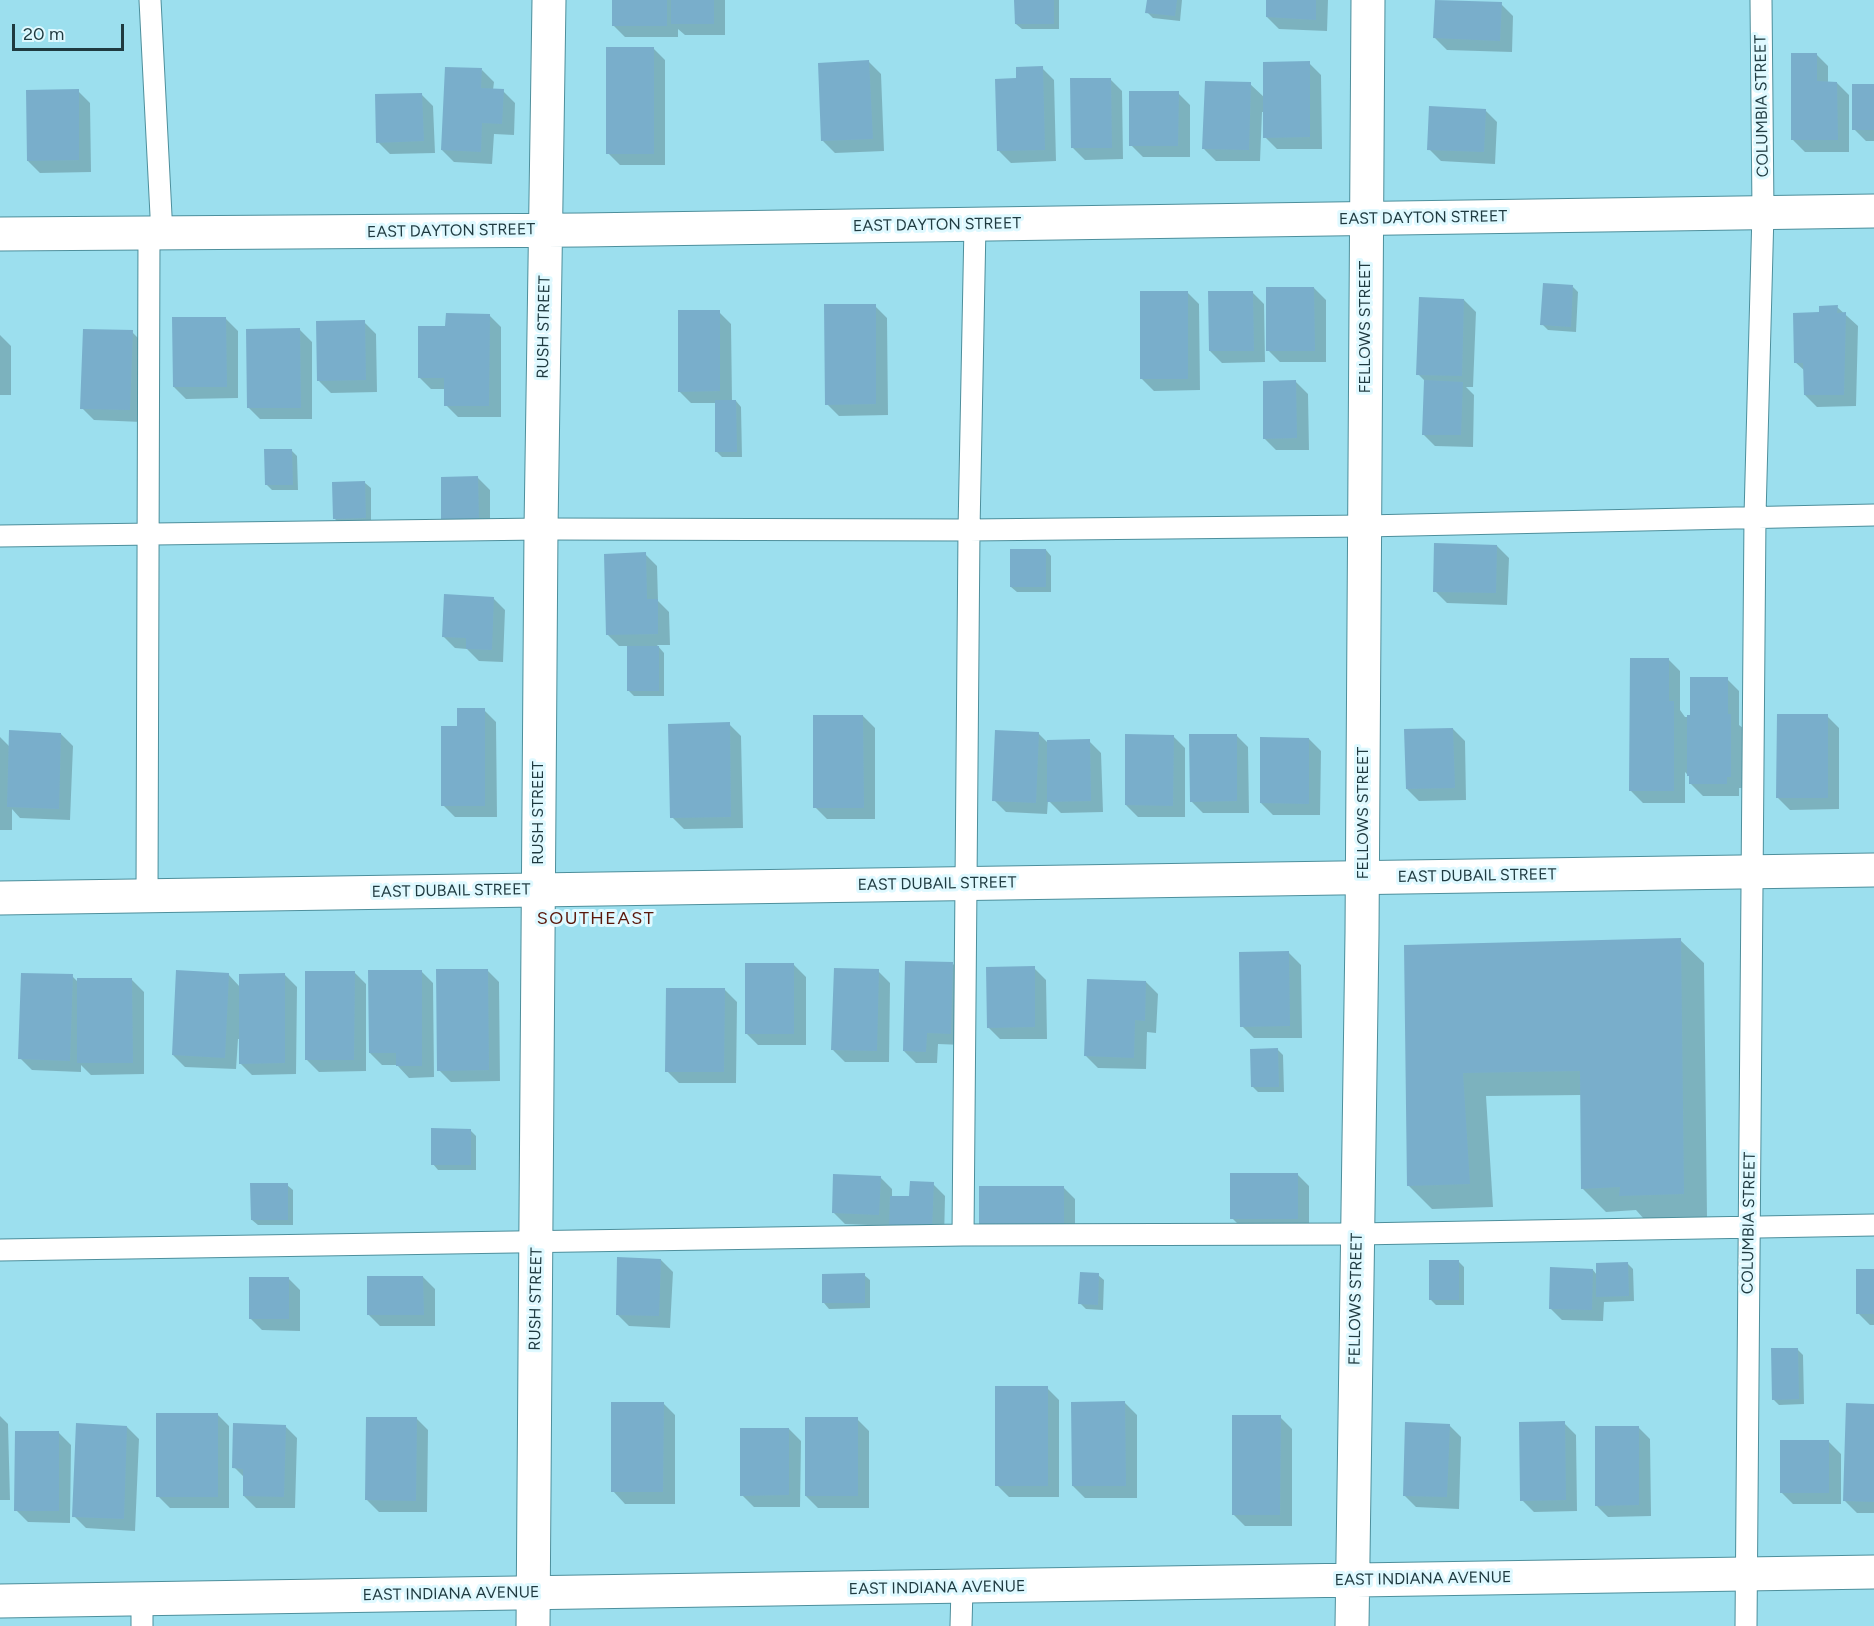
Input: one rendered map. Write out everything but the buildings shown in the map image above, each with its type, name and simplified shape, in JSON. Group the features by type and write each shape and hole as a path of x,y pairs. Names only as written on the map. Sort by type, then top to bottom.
{"street":[{"name":"RUSH STREET","path":"533,1626 541,529 549,0"},
{"name":"FELLOWS STREET","path":"1352,1626 1362,878 1368,0"},
{"name":"EAST DAYTON STREET","path":"0,234 156,235 975,225 1874,211"},
{"name":"EAST DUBAIL STREET","path":"0,898 1874,870"},
{"name":"EAST INDIANA AVENUE","path":"0,1601 142,1613 533,1593 1874,1572"}],"lane":[{"path":"147,896 148,536 156,235 150,0"},
{"name":"COLUMBIA STREET","path":"1746,1626 1755,516 1763,212 1761,0"},
{"path":"963,1235 969,530 975,225"},
{"path":"0,536 148,536 541,529 969,530 1365,526 1874,515"},
{"path":"0,1250 536,1244 963,1235 1357,1234 1874,1225"},
{"path":"961,1626 962,1588"}],"district":[{"name":"SOUTHEAST","path":"596,919"}]}
